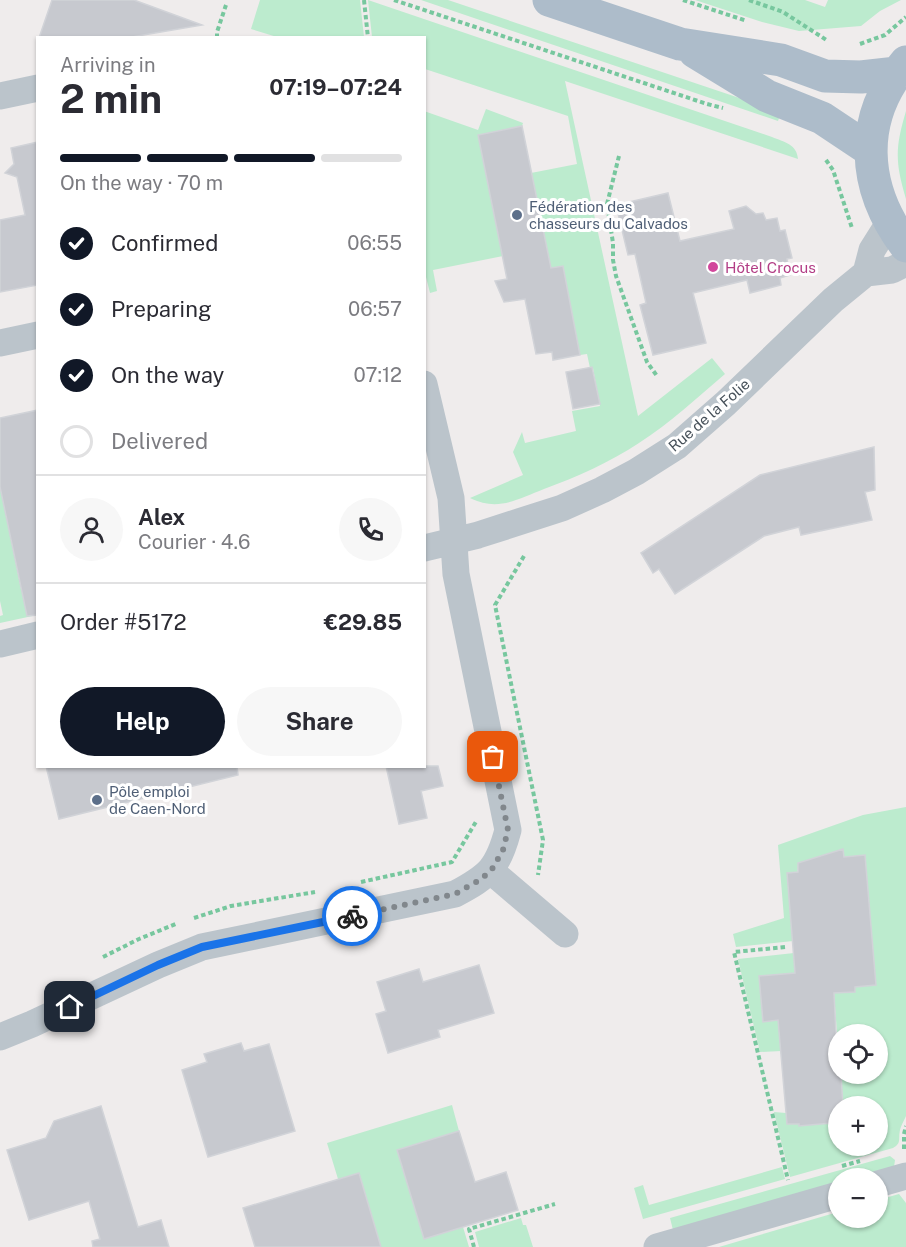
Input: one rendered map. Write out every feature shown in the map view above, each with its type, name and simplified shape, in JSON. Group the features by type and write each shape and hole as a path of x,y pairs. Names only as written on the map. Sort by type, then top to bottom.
{"main road":[{"path":"549,0 680,44 781,60 825,76 861,77 901,68"},
{"path":"680,44 767,96 829,122 870,150"},
{"path":"898,235 879,201 870,150 878,109 885,91 901,68"}],"street":[{"path":"0,96 36,88"},
{"path":"898,235 872,250 866,273 892,270 906,263"},
{"name":"Rue de la Folie","path":"426,548 528,520 580,500 636,472 677,446 866,273"},
{"path":"0,343 36,335"},
{"path":"0,1037 202,947 455,894 491,871 503,850 508,830 456,574 451,498 426,392"},
{"path":"0,644 36,635"},
{"path":"491,871 565,934"},
{"path":"888,1181 906,1176"},
{"path":"657,1247 828,1198"}],"path":[{"path":"364,0 368,36"},
{"path":"394,0 706,104"},
{"path":"682,0 740,19"},
{"path":"749,0 783,12 828,40"},
{"path":"217,36 226,5"},
{"path":"856,45 885,35 906,17"},
{"path":"619,156 610,186 607,212 613,243 613,261 616,276 647,362 657,376"},
{"path":"825,158 833,170 855,236"},
{"path":"524,556 495,605 543,840"},
{"path":"353,885 452,862 482,812"},
{"path":"205,914 231,906 323,891"},
{"path":"118,949 183,922"},
{"path":"785,947 734,952 788,1181"},
{"path":"904,1149 906,1126"},
{"path":"474,1247 469,1229 555,1204"}],"green space":[{"path":"260,0 360,0 364,36 274,36 251,29"},
{"path":"368,0 789,144 795,150 798,159 565,81 638,416 712,358 725,374 672,419 605,463 508,502 490,504 470,498 523,475 513,452 522,432 525,443 576,431 572,411 600,406 593,368 590,368 587,354 580,355 563,266 551,268 531,173 577,164 568,116 426,69 426,36 372,36"},
{"path":"421,0 448,0 781,112 778,121"},
{"path":"695,0 805,0 825,7 828,0 901,0 880,11 861,26 799,31 762,22"},
{"path":"486,109 523,123 522,126 478,135 503,256 433,270 437,291 430,293 426,277 426,112 478,130"},
{"path":"906,111 906,199 898,165 898,145"},
{"path":"0,487 21,589 36,615 0,623 0,616 3,615 0,601"},
{"path":"906,807 906,1116 900,1128 899,1142 888,1149 888,1096 842,1096 842,1084 888,1084 888,1024 836,1024 834,993 854,992 855,987 876,985 865,855 844,857 843,849 798,863 793,941 736,947 733,934 784,918 778,845 863,815"},
{"path":"794,953 796,973 759,976 763,1022 778,1020 781,1051 760,1052 738,959"},
{"path":"452,1105 459,1131 397,1150 424,1239 463,1227 469,1247 381,1247 338,1179 327,1143"},
{"path":"774,1112 786,1113 787,1124 828,1123 828,1156 865,1156 790,1177"},
{"path":"890,1156 895,1160 894,1167 888,1169 847,1168"},
{"path":"782,1167 785,1179 643,1219 634,1188 643,1185 649,1205"},
{"path":"828,1173 828,1186 673,1230 670,1218"},
{"path":"899,1194 906,1203 906,1247 719,1247 828,1215 828,1228 888,1228 888,1197"},
{"path":"521,1218 523,1225 526,1225 533,1247 479,1247 475,1232"}],"building":[{"path":"52,0 134,0 202,25 138,36 40,36"},
{"name":"Fédération des chasseurs du Calvados","path":"522,126 551,268 563,266 580,355 553,360 552,352 536,354 525,299 504,302 495,281 507,279 478,135"},
{"path":"36,142 36,285 0,292 0,220 25,215 17,177 5,173 14,164 11,148"},
{"name":"Hôtel Crocus","path":"668,193 680,241 734,229 729,211 746,206 756,214 763,213 766,220 777,218 780,231 785,230 792,258 787,259 790,275 780,278 781,285 750,293 747,280 693,293 706,343 653,355 640,305 646,303 635,254 628,255 616,205"},
{"path":"592,367 600,404 573,409 566,372"},
{"path":"36,410 36,615 27,616 0,487 0,418"},
{"path":"874,447 875,490 865,492 872,520 801,535 799,527 764,536 675,594 659,569 653,573 641,553 760,475"},
{"path":"438,766 443,786 421,791 427,818 399,824 386,768"},
{"name":"Pôle emploi de Caen-Nord","path":"46,768 237,768 238,775 59,819"},
{"path":"843,849 844,857 865,855 876,985 855,987 855,992 834,993 836,1024 828,1024 828,1084 842,1084 842,1096 828,1096 828,1123 799,1126 799,1124 787,1124 778,1020 763,1022 759,976 795,973 787,873 798,872 798,863"},
{"path":"479,965 494,1013 438,1030 440,1037 388,1053 376,1014 386,1011 377,982 419,969 423,982"},
{"path":"241,1043 244,1051 269,1044 295,1131 208,1157 182,1070 207,1062 204,1054"},
{"path":"101,1106 138,1227 161,1220 169,1247 93,1247 92,1241 100,1239 89,1201 29,1220 7,1150 46,1138 54,1121"},
{"path":"459,1131 475,1182 506,1172 518,1210 424,1239 397,1150"},
{"path":"359,1173 381,1247 255,1247 243,1208"}],"way so far":[{"path":"352,916 455,894 491,871 503,850 508,830 493,757"}],"place":[{"name":"Fédération des chasseurs du Calvados","path":"517,215"},
{"name":"Hôtel Crocus","path":"713,267"},
{"name":"Pôle emploi de Caen-Nord","path":"97,800"}],"route":[{"path":"70,1007 158,965 202,947 352,916"}]}
